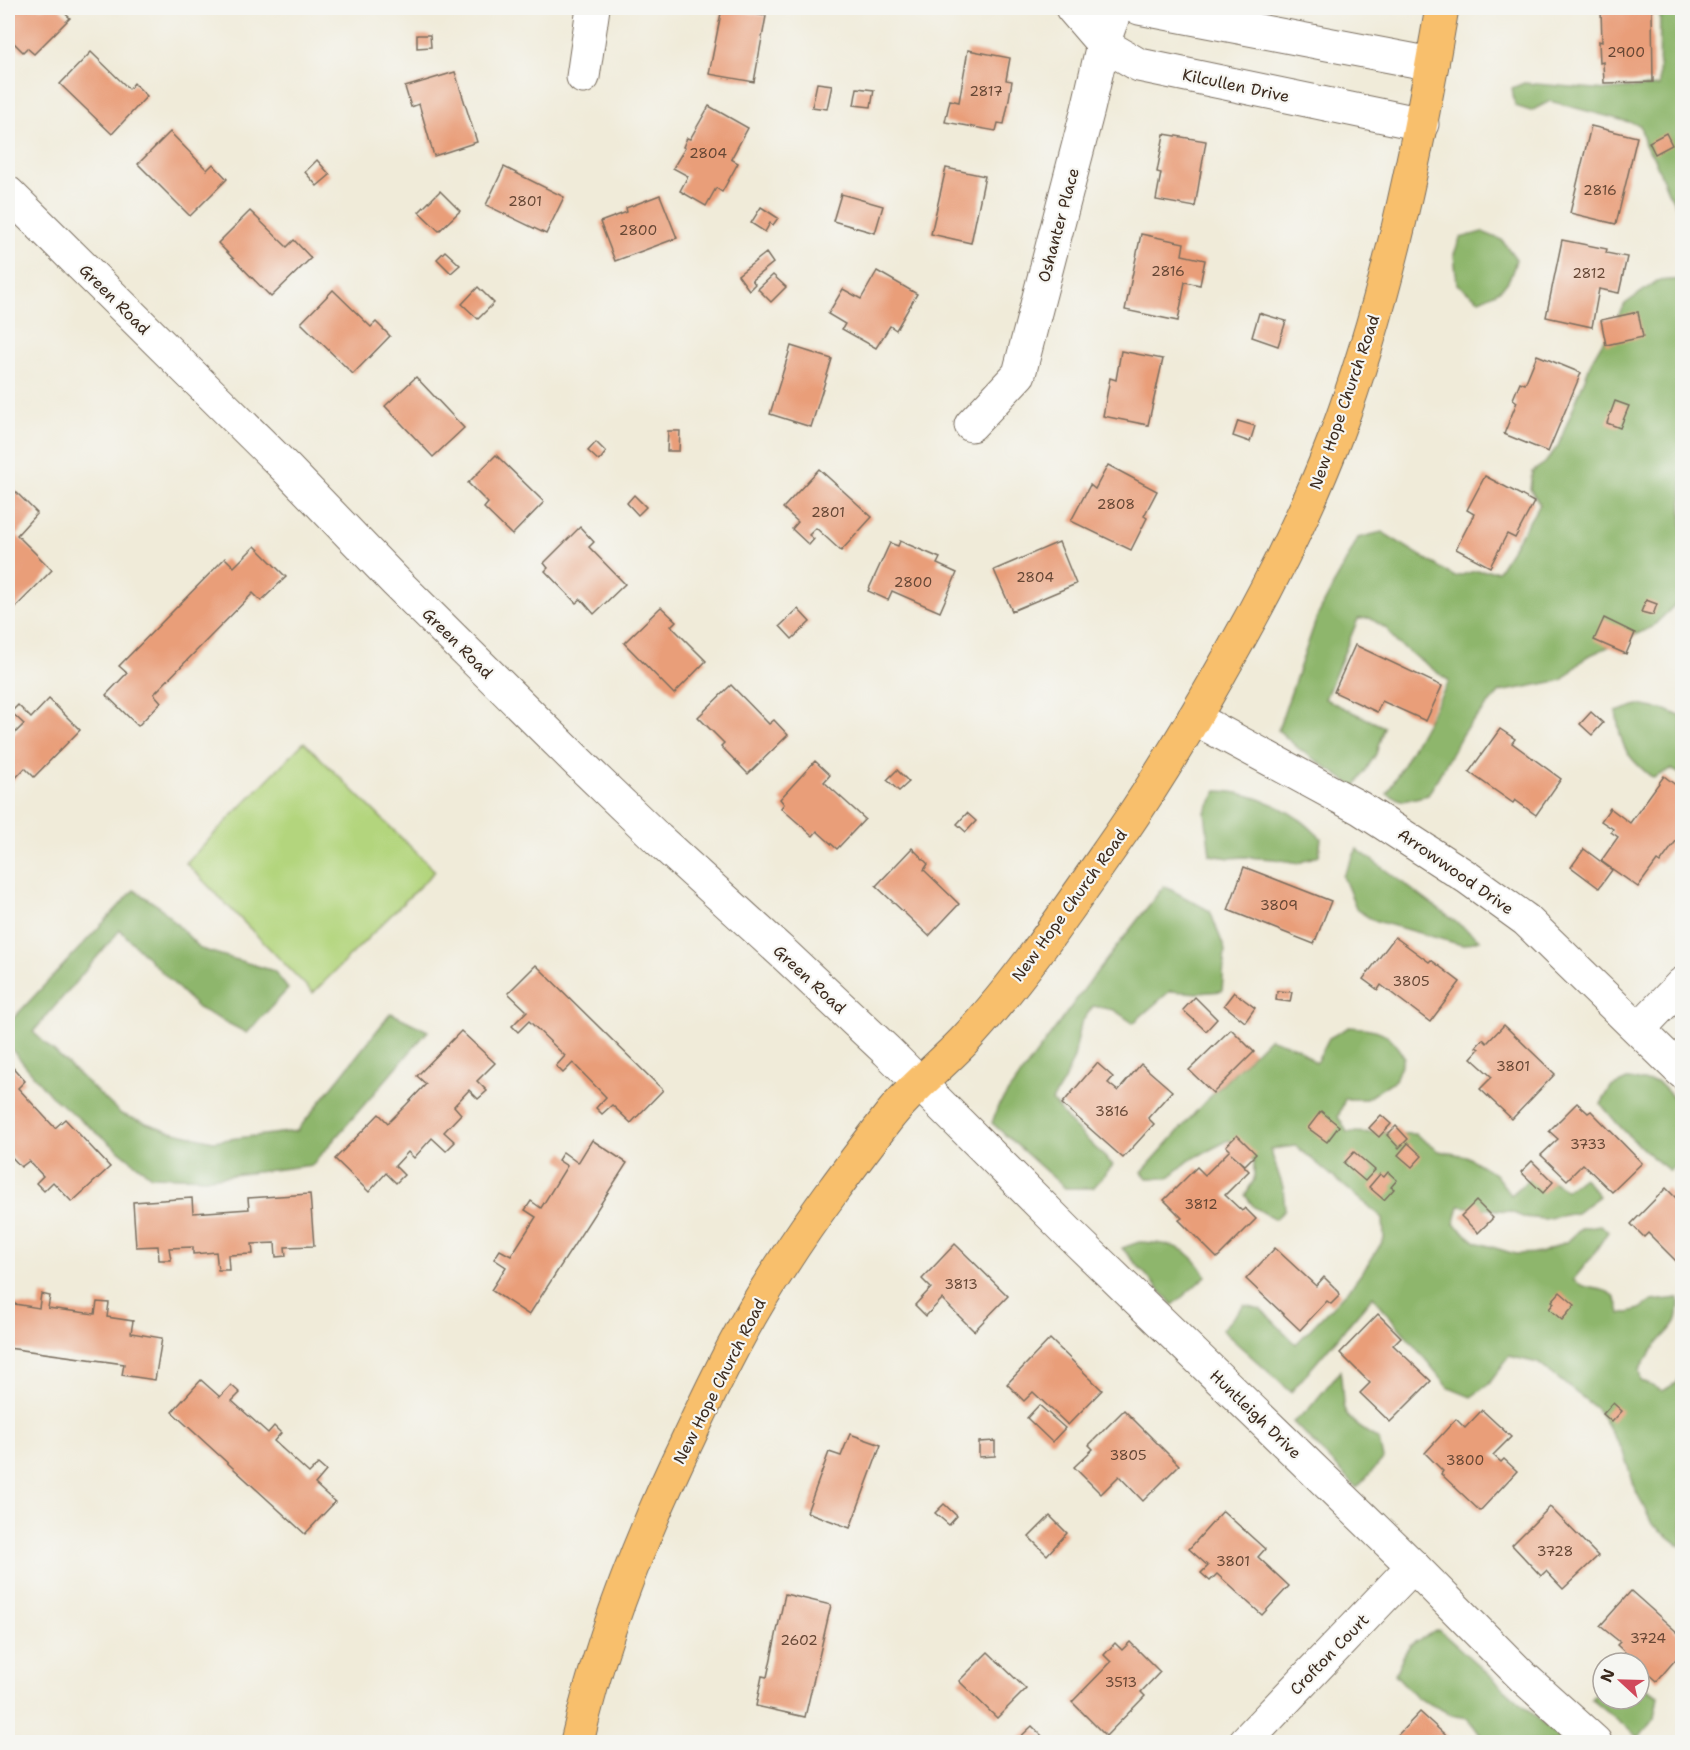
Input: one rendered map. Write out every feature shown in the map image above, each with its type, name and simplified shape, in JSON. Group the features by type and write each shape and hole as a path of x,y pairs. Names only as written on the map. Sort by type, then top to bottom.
{"main road":[{"name":"New Hope Church Road","path":"577,1743 601,1654 640,1546 672,1471 727,1358 782,1263 828,1197 892,1113 963,1042 1022,969 1128,824 1194,718 1267,589 1315,490 1337,434 1371,330 1422,124 1442,8"}],"street":[{"path":"583,77 593,8"},
{"name":"Kilcullen Drive","path":"1072,8 1102,44 1139,65 1422,124"},
{"name":"Oshanter Place","path":"971,425 1019,374 1088,109 1102,44 1116,8"},
{"path":"1139,8 1432,64"},
{"name":"Green Road","path":"8,193 579,763 783,953 919,1084"},
{"name":"Arrowwood Drive","path":"1194,718 1360,808 1468,878 1526,920 1683,1072"},
{"path":"1639,1029 1683,984"},
{"name":"Huntleigh Drive","path":"919,1084 1072,1236 1413,1566 1523,1677 1595,1743"},
{"name":"Crofton Court","path":"1245,1743 1413,1566"}],"green space":[{"path":"1660,8 1682,8 1682,216 1668,192 1654,158 1645,145 1640,125 1550,101 1531,111 1515,106 1512,88 1524,83 1607,90 1659,86"},
{"path":"1482,232 1502,240 1516,259 1505,286 1479,300 1457,284 1454,254 1460,238"},
{"path":"1682,279 1682,598 1652,627 1586,657 1562,680 1500,692 1464,731 1428,795 1403,801 1387,794 1449,681 1397,643 1387,629 1370,618 1358,619 1325,699 1384,727 1376,754 1355,787 1298,748 1278,730 1317,617 1358,538 1382,532 1455,577 1475,571 1498,571 1540,504 1530,489 1532,472 1545,463 1558,446 1593,358 1625,304 1657,281"},
{"path":"1638,705 1666,710 1682,717 1682,775 1671,769 1653,778 1630,757 1620,734 1616,712"},
{"path":"304,742 435,871 313,993 186,863"},
{"path":"1217,791 1249,796 1290,813 1321,838 1319,855 1299,863 1210,855 1205,812"},
{"path":"1357,849 1480,940 1462,945 1373,920 1357,910 1343,876"},
{"path":"1164,886 1210,911 1225,950 1222,991 1198,993 1170,991 1133,1023 1114,1010 1093,1006 1081,1023 1074,1057 1052,1101 1070,1123 1113,1165 1093,1188 1065,1188 992,1123 998,1106 1093,977"},
{"path":"134,890 160,907 201,949 274,971 288,989 247,1033 198,1008 120,930 33,1032 121,1114 166,1130 213,1141 297,1131 391,1013 428,1031 312,1165 209,1178 151,1176 51,1096 8,1045 8,1024"},
{"path":"1349,1027 1376,1030 1382,1033 1393,1041 1404,1057 1395,1080 1366,1099 1345,1099 1338,1117 1347,1132 1415,1134 1439,1151 1466,1156 1495,1174 1511,1195 1532,1177 1549,1179 1566,1190 1583,1177 1599,1196 1576,1213 1544,1219 1523,1217 1508,1211 1459,1206 1454,1224 1476,1242 1515,1254 1541,1253 1568,1241 1582,1228 1600,1225 1608,1232 1573,1280 1589,1288 1609,1292 1614,1296 1620,1314 1640,1309 1652,1301 1679,1298 1675,1324 1655,1346 1639,1370 1641,1381 1663,1391 1676,1383 1682,1370 1682,1547 1652,1524 1636,1491 1622,1449 1597,1409 1538,1363 1509,1356 1489,1384 1471,1397 1449,1388 1373,1296 1291,1392 1222,1330 1244,1305 1261,1309 1296,1344 1352,1286 1369,1263 1384,1239 1383,1218 1296,1146 1270,1149 1283,1187 1285,1210 1275,1219 1254,1207 1245,1195 1254,1180 1254,1161 1229,1140 1190,1160 1168,1178 1147,1178 1142,1172 1202,1105 1269,1038 1298,1048 1316,1063 1329,1038"},
{"path":"1627,1080 1658,1082 1682,1106 1682,1157 1670,1171 1633,1140 1601,1104 1611,1087"},
{"path":"1139,1242 1170,1245 1186,1252 1206,1276 1173,1305 1122,1248"},
{"path":"1340,1371 1345,1410 1357,1425 1379,1440 1383,1459 1357,1488 1293,1422 1308,1410"},
{"path":"1439,1630 1564,1742 1490,1742 1481,1736 1468,1718 1455,1716 1417,1698 1395,1674 1403,1656 1415,1642"},
{"path":"1651,1692 1659,1696 1655,1717 1639,1738 1606,1711 1651,1711"}],"building":[{"path":"8,8 59,8 70,18 34,54 27,48 23,52 8,37"},
{"path":"722,8 766,16 754,82 709,74"},
{"path":"1652,9 1653,82 1604,83 1599,41 1602,42 1601,10"},
{"path":"417,35 430,35 431,47 417,48"},
{"path":"968,50 1010,58 1006,80 1012,81 1008,105 1004,124 998,123 996,131 945,122 950,100 959,102"},
{"path":"91,52 129,89 134,83 147,96 112,134 60,84"},
{"path":"455,72 477,142 434,156 419,104 411,107 405,87"},
{"path":"817,83 832,85 827,109 812,107"},
{"path":"857,88 874,90 871,107 854,105"},
{"path":"709,106 748,128 731,159 738,163 722,192 716,188 706,206 680,191 688,176 673,168 685,148 683,147 687,138 690,139"},
{"path":"1591,126 1637,137 1616,224 1570,213"},
{"path":"170,132 207,170 213,164 227,179 190,216 138,164"},
{"path":"1666,133 1672,145 1655,154 1649,142"},
{"path":"1164,134 1206,141 1195,207 1156,200 1161,173 1157,172"},
{"path":"317,160 330,175 317,186 305,172"},
{"path":"504,167 564,197 546,234 486,205"},
{"path":"946,168 985,176 971,243 931,234"},
{"path":"440,191 460,211 439,231 419,212"},
{"path":"841,194 883,206 875,233 833,221"},
{"path":"660,195 677,238 615,261 600,222 627,212 626,208"},
{"path":"761,207 778,218 773,225 770,223 765,232 751,223"},
{"path":"250,211 287,247 294,240 311,258 271,297 218,243"},
{"path":"1141,234 1184,243 1182,255 1205,260 1200,285 1185,282 1178,321 1125,310"},
{"path":"1562,240 1607,249 1606,253 1627,257 1619,293 1599,289 1592,327 1546,317"},
{"path":"445,251 460,265 451,273 437,259"},
{"path":"766,253 773,263 752,280 755,284 749,290 738,275"},
{"path":"877,271 917,294 896,330 890,326 876,348 842,329 845,324 828,314 843,289 861,299"},
{"path":"773,275 786,287 771,302 758,289"},
{"path":"478,287 494,303 478,319 462,304"},
{"path":"333,290 371,327 376,322 390,336 353,374 301,323"},
{"path":"1638,312 1643,337 1606,345 1601,320"},
{"path":"1259,313 1286,321 1278,346 1252,337"},
{"path":"791,346 832,359 811,427 770,414"},
{"path":"1121,351 1163,359 1148,425 1103,416 1110,378 1116,380"},
{"path":"1537,355 1581,373 1548,452 1504,434 1517,402 1513,399 1520,382 1525,384"},
{"path":"416,377 464,428 433,457 385,406"},
{"path":"1615,401 1629,406 1620,428 1607,423"},
{"path":"1238,421 1255,426 1250,442 1233,436"},
{"path":"668,431 680,431 679,451 667,451"},
{"path":"596,442 606,452 599,461 588,451"},
{"path":"496,455 544,502 512,535 484,508 488,503 468,483"},
{"path":"1108,465 1157,491 1144,516 1147,518 1131,550 1071,521 1090,485 1095,489"},
{"path":"819,469 872,517 841,551 816,528 809,535 814,539 809,545 792,529 798,522 783,508"},
{"path":"1485,476 1534,502 1515,538 1507,534 1490,567 1456,549 1474,514 1467,510"},
{"path":"8,484 37,513 17,535 52,570 8,615"},
{"path":"634,495 646,507 638,515 627,503"},
{"path":"580,527 594,542 589,547 625,584 594,614 581,599 576,603 545,571 548,568 544,563"},
{"path":"900,541 940,558 937,564 957,573 940,612 892,591 888,600 868,591 890,543 898,546"},
{"path":"1059,542 1076,584 1012,611 994,570"},
{"path":"255,546 286,577 261,601 253,593 154,694 161,702 138,726 106,695 127,673 119,666 225,558 234,567"},
{"path":"1646,600 1657,604 1653,615 1641,612"},
{"path":"661,607 676,621 671,626 706,661 674,694 624,643"},
{"path":"798,609 810,622 792,639 780,626"},
{"path":"1604,618 1635,633 1626,654 1594,640"},
{"path":"1355,645 1442,686 1426,721 1382,701 1377,712 1334,692"},
{"path":"731,685 769,724 774,720 788,735 748,774 721,746 724,743 698,717"},
{"path":"49,699 80,730 34,777 25,768 8,786 8,740 24,724 11,712 18,705 31,718"},
{"path":"1591,712 1603,723 1592,735 1580,724"},
{"path":"1500,729 1515,739 1512,743 1561,779 1536,815 1515,800 1513,803 1469,772"},
{"path":"815,761 830,775 824,782 865,819 837,849 817,831 813,836 781,808 784,804 780,799"},
{"path":"897,770 909,782 899,791 887,780"},
{"path":"1664,776 1682,790 1682,833 1660,863 1657,861 1638,887 1601,861 1618,837 1611,832 1613,829 1601,821 1610,808 1630,823"},
{"path":"967,813 976,821 966,832 957,824"},
{"path":"912,848 928,864 924,870 959,904 929,936 876,886"},
{"path":"1584,849 1612,870 1599,888 1571,867"},
{"path":"1244,867 1331,901 1314,944 1228,910"},
{"path":"1395,937 1460,982 1430,1022 1381,985 1378,990 1363,979"},
{"path":"536,965 663,1090 631,1123 612,1105 602,1114 596,1108 606,1097 573,1063 563,1073 556,1066 565,1056 529,1021 518,1032 512,1026 527,1011 508,993"},
{"path":"1277,991 1292,992 1290,1002 1276,1000"},
{"path":"1234,992 1255,1008 1245,1022 1224,1005"},
{"path":"1195,997 1217,1019 1206,1031 1183,1010"},
{"path":"1504,1025 1555,1074 1512,1119 1480,1089 1492,1077 1471,1058 1479,1049 1476,1047 1483,1039 1487,1043"},
{"path":"1231,1029 1254,1052 1213,1093 1189,1070"},
{"path":"461,1031 495,1063 477,1081 487,1091 478,1099 469,1090 454,1106 461,1114 444,1132 455,1142 446,1151 432,1138 414,1158 408,1152 395,1166 404,1175 396,1183 386,1173 369,1192 335,1159 379,1114 388,1123 406,1105 426,1084 417,1076"},
{"path":"8,1062 25,1081 18,1088 55,1128 65,1119 110,1167 72,1202 53,1182 44,1191 36,1183 43,1176 29,1161 21,1167 8,1153"},
{"path":"1097,1063 1113,1077 1108,1083 1118,1091 1141,1064 1172,1091 1148,1118 1154,1124 1123,1158 1062,1104"},
{"path":"1577,1103 1588,1113 1591,1111 1642,1163 1612,1192 1583,1164 1567,1180 1541,1155 1558,1139 1549,1131"},
{"path":"1321,1111 1339,1126 1327,1142 1308,1128"},
{"path":"1381,1115 1391,1124 1379,1137 1369,1128"},
{"path":"1396,1126 1408,1139 1399,1148 1387,1135"},
{"path":"1237,1135 1256,1154 1245,1165 1231,1153 1249,1171 1225,1195 1242,1211 1245,1208 1256,1219 1217,1258 1179,1220 1182,1218 1164,1200 1197,1167 1205,1175 1230,1150 1226,1146"},
{"path":"592,1140 627,1163 529,1315 491,1290 506,1267 494,1259 500,1250 511,1256 536,1217 525,1210 531,1201 541,1208 567,1166 558,1160 563,1152 578,1163"},
{"path":"1408,1143 1422,1156 1412,1167 1398,1155"},
{"path":"1354,1152 1375,1170 1365,1181 1344,1163"},
{"path":"1532,1161 1553,1182 1543,1193 1521,1172"},
{"path":"1388,1172 1397,1180 1391,1187 1394,1189 1384,1200 1369,1187 1380,1174 1384,1177"},
{"path":"1666,1188 1682,1204 1682,1267 1648,1233 1644,1237 1631,1224"},
{"path":"310,1194 314,1246 285,1247 286,1256 276,1257 275,1243 252,1244 253,1254 228,1255 229,1270 218,1270 216,1252 193,1254 193,1247 169,1248 171,1260 159,1260 158,1246 136,1247 133,1202 192,1198 193,1213 249,1209 248,1198"},
{"path":"1476,1201 1493,1218 1478,1233 1461,1216"},
{"path":"955,1244 1008,1296 974,1331 942,1299 926,1316 915,1305 931,1288 922,1279"},
{"path":"1275,1248 1316,1286 1324,1277 1340,1295 1331,1304 1327,1301 1300,1330 1246,1279"},
{"path":"1560,1292 1575,1305 1562,1320 1549,1309 1554,1303 1552,1301"},
{"path":"41,1294 50,1296 48,1308 95,1314 97,1302 109,1303 107,1317 133,1321 131,1333 162,1338 155,1380 122,1375 124,1364 8,1348 8,1303 39,1308"},
{"path":"1378,1314 1401,1337 1393,1345 1431,1381 1390,1422 1360,1393 1370,1383 1340,1353"},
{"path":"1050,1339 1102,1390 1068,1425 1033,1392 1024,1401 1007,1384"},
{"path":"201,1380 220,1397 231,1385 240,1393 232,1401 268,1433 274,1426 281,1433 274,1441 309,1473 318,1464 326,1471 315,1484 335,1502 305,1534 172,1412"},
{"path":"1613,1403 1622,1411 1612,1422 1603,1414"},
{"path":"1039,1405 1065,1428 1052,1442 1027,1418"},
{"path":"1124,1410 1179,1465 1143,1501 1119,1476 1101,1494 1074,1467 1093,1449 1089,1445"},
{"path":"1482,1410 1511,1437 1493,1455 1501,1462 1504,1459 1517,1471 1480,1511 1441,1474 1443,1471 1425,1453 1456,1419 1465,1428"},
{"path":"850,1434 881,1445 850,1528 807,1512 829,1452 841,1456"},
{"path":"995,1441 995,1456 979,1457 979,1442"},
{"path":"944,1504 957,1516 949,1525 935,1513"},
{"path":"1550,1507 1598,1556 1563,1589 1546,1571 1541,1576 1512,1545"},
{"path":"1223,1511 1265,1549 1258,1557 1289,1586 1262,1615 1217,1574 1210,1581 1201,1573 1208,1566 1189,1549"},
{"path":"1050,1516 1067,1533 1047,1555 1029,1537"},
{"path":"1631,1591 1678,1633 1682,1628 1682,1652 1657,1681 1651,1676 1651,1651 1624,1651 1617,1645 1620,1642 1600,1626"},
{"path":"785,1594 831,1605 805,1717 756,1706 762,1676 767,1677"},
{"path":"1130,1642 1160,1672 1141,1692 1145,1696 1106,1736 1072,1702 1111,1662 1104,1655 1115,1643 1122,1650"},
{"path":"988,1652 1026,1689 997,1718 959,1681"},
{"path":"1420,1712 1453,1742 1395,1742 1393,1740"},
{"path":"1032,1726 1048,1742 1015,1742"}]}
